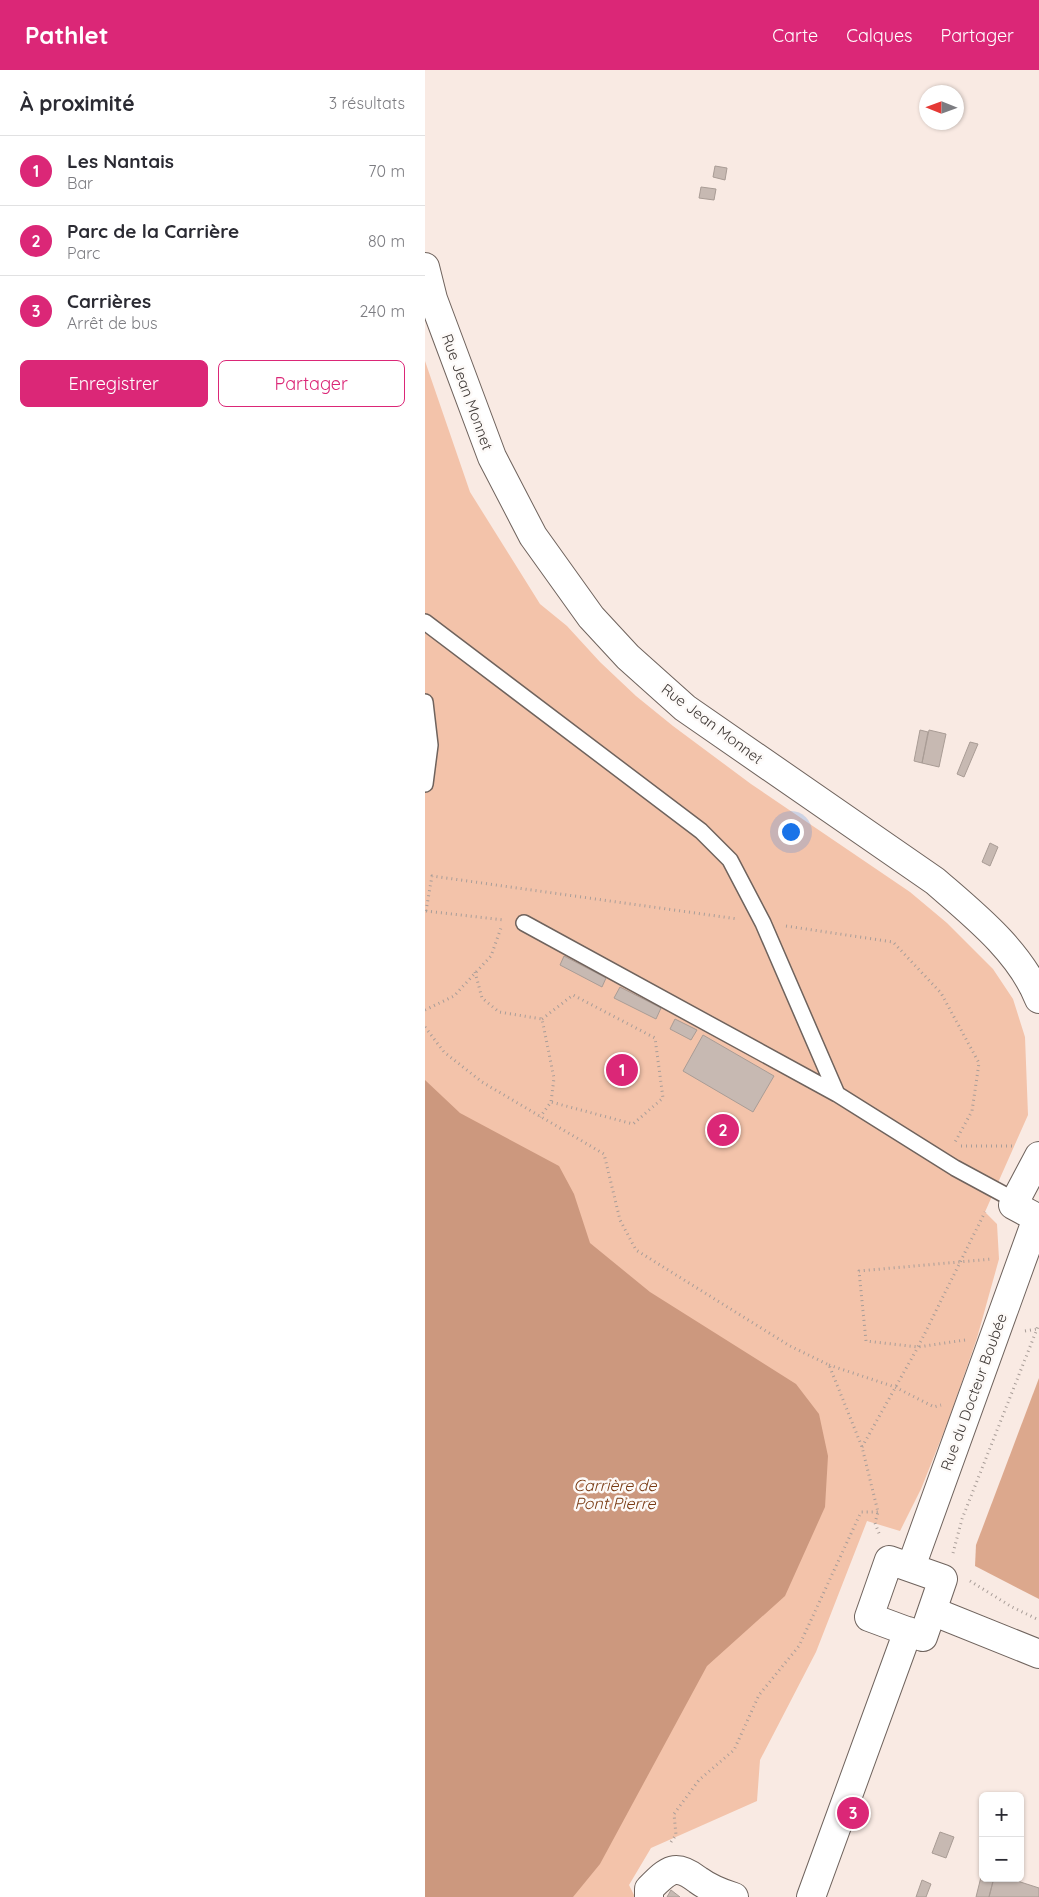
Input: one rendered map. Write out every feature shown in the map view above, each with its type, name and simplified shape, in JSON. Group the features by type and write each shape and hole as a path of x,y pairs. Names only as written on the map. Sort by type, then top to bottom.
{"street":[{"name":"Rue Jean Monnet","path":"425,267 433,300 492,457 533,536 591,617 628,657 685,708 935,881 965,907 1006,948 1039,999"},
{"path":"1031,1151 1013,1205 1038,1219"},
{"name":"Rue du Docteur Boubée","path":"908,1631 869,1617 900,1563 995,1336 1038,1219"},
{"path":"811,1897 908,1631 923,1637 943,1579 900,1563"},
{"path":"932,1611 1039,1654"},
{"path":"649,1897 649,1889 664,1874 676,1869 687,1871 699,1881 721,1893 734,1897"}],"lane":[{"path":"425,622 701,830 730,860 763,922 837,1094"},
{"path":"425,702 430,745 425,784"},
{"path":"524,923 837,1094 955,1168 1015,1201"}],"path":[{"path":"425,911 524,923"},
{"path":"425,1010 454,996 491,956 504,920"},
{"path":"475,972 482,998 499,1012 542,1019 573,995 655,1038 663,1098 633,1124 551,1102"},
{"path":"540,1117 551,1102 554,1078 542,1019"},
{"path":"425,1027 444,1052 475,1076 604,1154 620,1220 636,1250 790,1346 829,1365 895,1387"},
{"path":"953,1146 1031,1151"},
{"path":"862,1447 918,1347 985,1212"},
{"path":"1024,1257 859,1271 866,1342 918,1347 1037,1329"},
{"path":"956,1561 952,1554 962,1520 1039,1324"},
{"path":"829,1365 862,1447 878,1512 875,1523 900,1563"},
{"path":"666,1850 676,1835 674,1814 699,1780 734,1750 759,1695 799,1646 861,1512 878,1512"},
{"path":"968,1580 1012,1607 1039,1620"}],"shaded area":[{"path":"425,361 470,492 540,604 567,626 600,662 636,696 673,726 751,784 910,892 947,923 993,969 1013,999 1025,1037 1028,1115 985,1212 997,1224 999,1259 977,1338 949,1419 921,1489 900,1531 867,1521 816,1652 760,1760 757,1801 651,1848 629,1885 635,1897 425,1897"},
{"path":"1039,1378 1039,1599 975,1566 976,1545"}],"water":[{"name":"Carrière de Pont Pierre","path":"425,1080 460,1113 559,1166 574,1194 590,1243 650,1292 796,1384 819,1414 828,1456 825,1507 785,1596 707,1666 600,1864 573,1897 425,1897"}],"building":[{"path":"715,166 727,168 725,180 713,177"},
{"path":"701,187 716,189 714,200 699,198"},
{"path":"920,730 928,732 922,763 914,761"},
{"path":"929,730 946,734 939,767 922,763"},
{"path":"970,742 978,744 964,777 957,774"},
{"path":"990,843 998,847 990,866 982,862"},
{"path":"564,956 606,978 602,987 560,965"},
{"path":"620,987 661,1008 656,1019 614,998"},
{"path":"675,1019 697,1030 691,1040 670,1029"},
{"path":"703,1035 774,1076 753,1112 683,1071"},
{"path":"940,1832 954,1837 946,1858 932,1853"},
{"path":"922,1880 931,1884 926,1897 916,1897"},
{"path":"980,1882 993,1882 989,1897 976,1897"},
{"path":"993,1882 1020,1882 1039,1888 1039,1897 989,1897"},
{"path":"671,1890 680,1897 667,1897"}],"place":[{"name":"Les Nantais","path":"622,1070"},
{"name":"Parc de la Carrière","path":"723,1130"},
{"name":"Carrières","path":"853,1813"}]}
